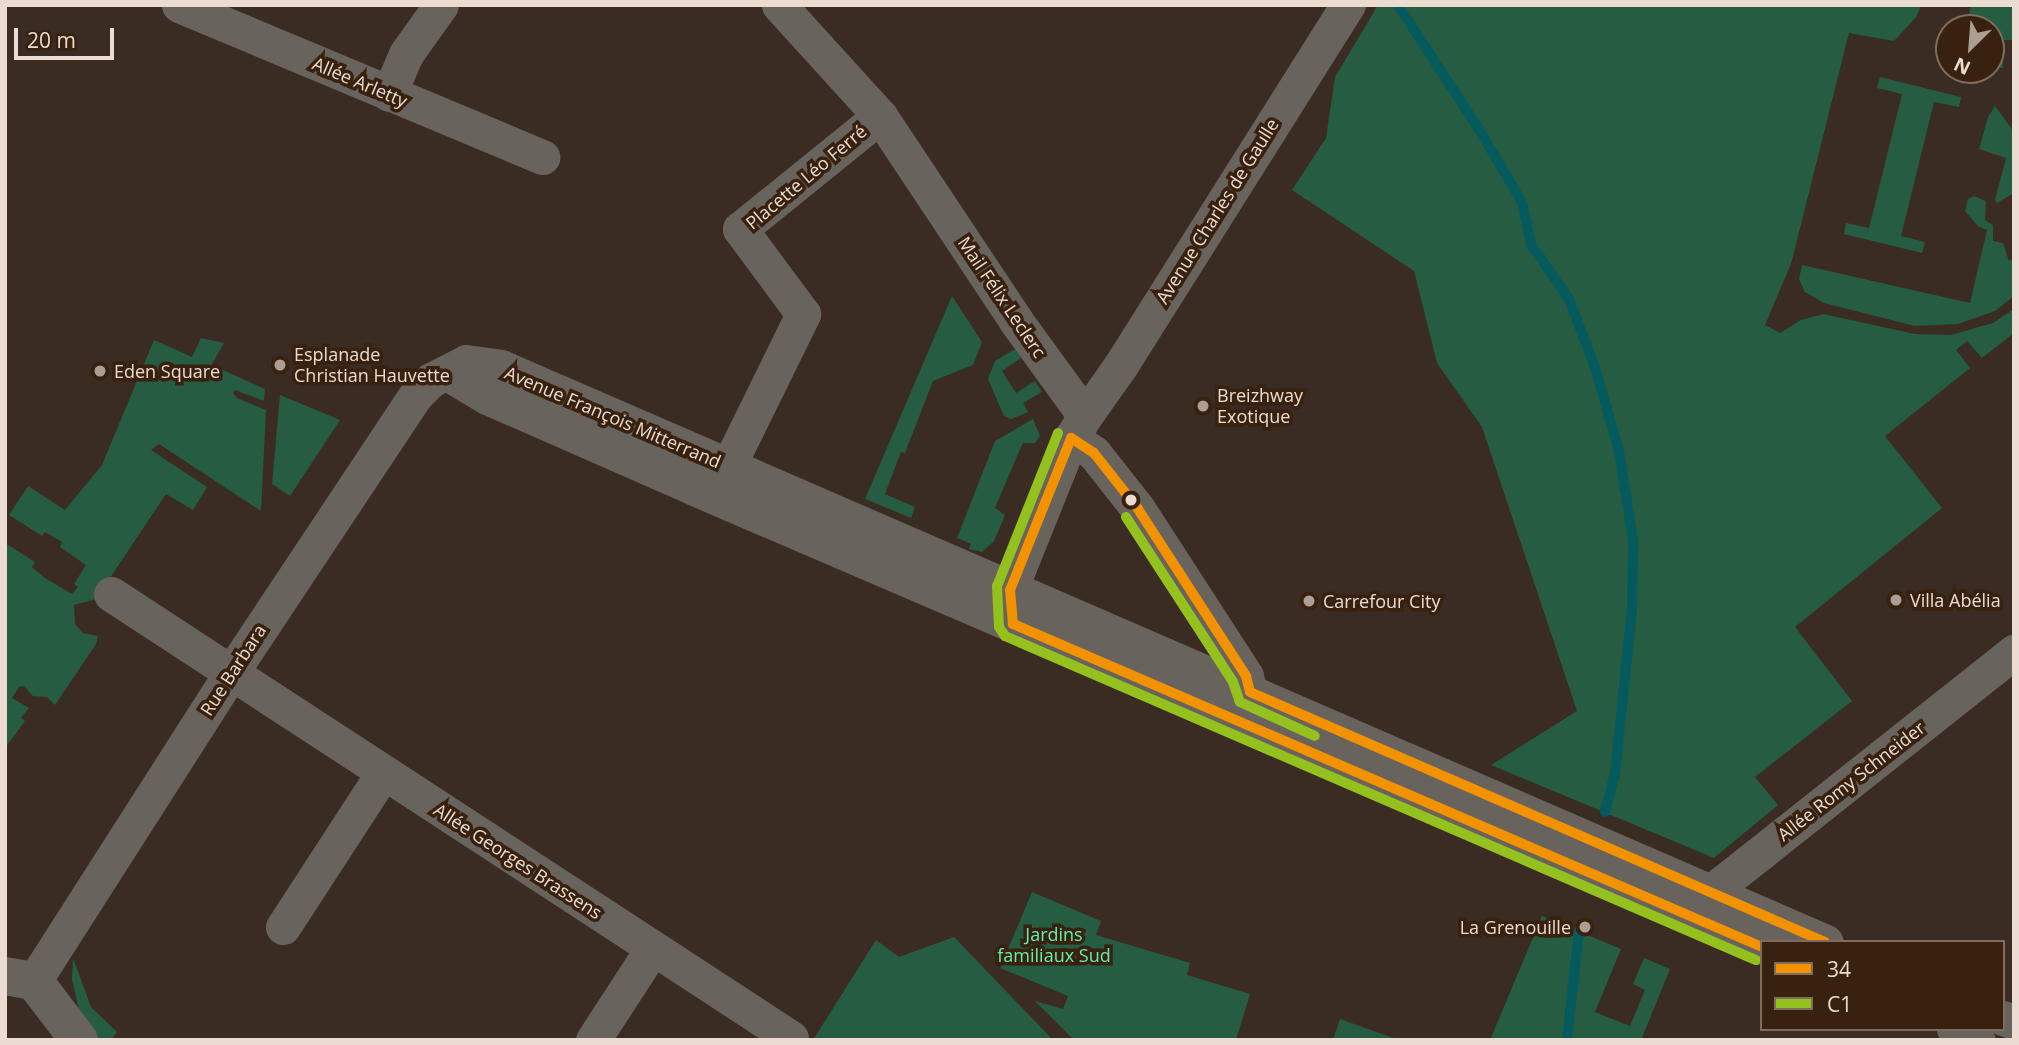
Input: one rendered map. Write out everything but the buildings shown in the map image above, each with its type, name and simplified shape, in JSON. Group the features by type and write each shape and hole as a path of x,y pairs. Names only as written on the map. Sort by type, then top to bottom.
{"street":[{"name":"Allée Arletty","path":"179,5 542,157"},
{"path":"389,94 406,54 440,5"},
{"name":"Mail Félix Leclerc","path":"779,5 880,116 1016,321 1094,453 1138,509 1246,676 1256,729"},
{"name":"Avenue Charles de Gaulle","path":"1078,427 1121,365 1348,5"},
{"name":"Placette Léo Ferré","path":"720,481 803,314 740,229 880,116"},
{"name":"Avenue François Mitterrand","path":"447,373 487,397 720,481 1011,607 1256,729 1711,909 1819,940"},
{"name":"Rue Barbara","path":"20,979 231,673 416,395 431,380 447,373"},
{"path":"1011,607 1078,427"},
{"name":"Allée Georges Brassens","path":"111,594 791,1038"},
{"name":"Avenue François Mitterrand","path":"1011,607 1250,692 1711,909 1760,946"},
{"name":"Allée Romy Schneider","path":"1711,909 1721,884 2014,652"},
{"path":"283,927 383,773"},
{"path":"593,1040 652,949"},
{"path":"20,979 79,1040"},
{"path":"1958,1031 1978,1040"}],"green space":[{"path":"1378,5 1921,5 1917,16 1894,41 1849,33 1791,264 1765,325 1780,333 1801,320 1823,314 1915,334 1951,335 1993,323 2014,309 2014,333 1982,358 1967,341 1956,350 1970,368 1885,436 1942,508 1795,627 1852,701 1755,777 1778,805 1714,858 1491,765 1577,711 1482,427 1437,363 1414,271 1292,190 1326,138 1335,77"},
{"path":"1971,5 2014,5 2014,40 2005,40 2005,14 1969,14"},
{"path":"1880,77 1961,97 1959,107 1934,102 1901,236 1925,242 1922,253 1844,234 1846,223 1869,228 1902,94 1877,88"},
{"path":"1995,106 2014,132 2014,193 1997,203 1995,200 2006,158 1979,149 1988,117"},
{"path":"1974,196 1986,201 1985,220 1993,225 1993,241 2003,243 2009,261 2014,258 2014,296 1995,311 1958,324 1915,326 1824,303 1805,292 1799,279 1802,265 1970,303 1987,230 1978,226 1965,211 1968,199"},
{"path":"952,296 982,342 973,365 933,381 905,453 901,452 885,494 915,507 911,518 865,499"},
{"path":"201,338 224,343 208,371 210,374 216,378 221,369 265,389 264,401 235,390 233,393 237,398 266,410 261,511 159,444 151,450 207,487 193,510 166,494 96,599 74,605 75,624 83,633 98,636 96,644 55,705 47,697 33,696 24,686 19,687 12,698 29,708 21,718 25,721 5,748 5,543 35,562 32,567 45,578 72,594 78,587 74,584 86,565 60,547 62,542 45,532 42,536 9,515 28,486 65,510 102,465 154,340 192,357"},
{"path":"1015,349 1021,358 1002,371 1016,393 1035,381 1042,392 1023,403 1028,412 1011,419 1004,416 988,379 995,361"},
{"path":"280,395 340,420 290,496 272,484"},
{"path":"1033,419 1040,436 1035,443 1023,443 1020,449 995,508 1005,515 994,541 982,552 969,549 971,544 957,538 995,441"},
{"name":"Jardins familiaux Sud","path":"1032,892 1101,921 1096,935 1190,963 1187,975 1250,994 1236,1040 1074,1040 1035,1001 1063,1009 1068,996 1000,968"},
{"path":"1542,916 1621,949 1595,1012 1630,1026 1645,990 1633,984 1644,958 1670,969 1641,1040 1490,1040"},
{"name":"Jardins familiaux Sud","path":"954,937 1053,1040 813,1040 876,940 899,957"},
{"path":"73,958 91,1007 117,1032 111,1040 97,1040 80,1014 72,980"},
{"path":"1340,1019 1399,1040 1333,1040"}],"waterway":[{"path":"1398,5 1477,126 1522,202 1531,244 1569,299 1595,367 1619,451 1633,540 1632,609 1615,773 1605,812"},
{"path":"1567,1040 1579,931"}],"transit line":[{"name":"C1","path":"1058,433 997,586 999,627 1005,636 1756,960"},
{"name":"34","path":"1760,946 1013,624 1010,590 1071,438 1094,453 1138,509 1246,676 1250,692 1820,940"},
{"name":"C1","path":"1126,517 1233,682 1240,702 1315,736"}],"place":[{"name":"Esplanade Christian Hauvette","path":"280,365"},
{"name":"Eden Square","path":"100,371"},
{"name":"Breizhway Exotique","path":"1203,406"},
{"name":"Villa Abélia","path":"1896,600"},
{"name":"Carrefour City","path":"1309,601"},
{"name":"La Grenouille","path":"1585,927"}]}
